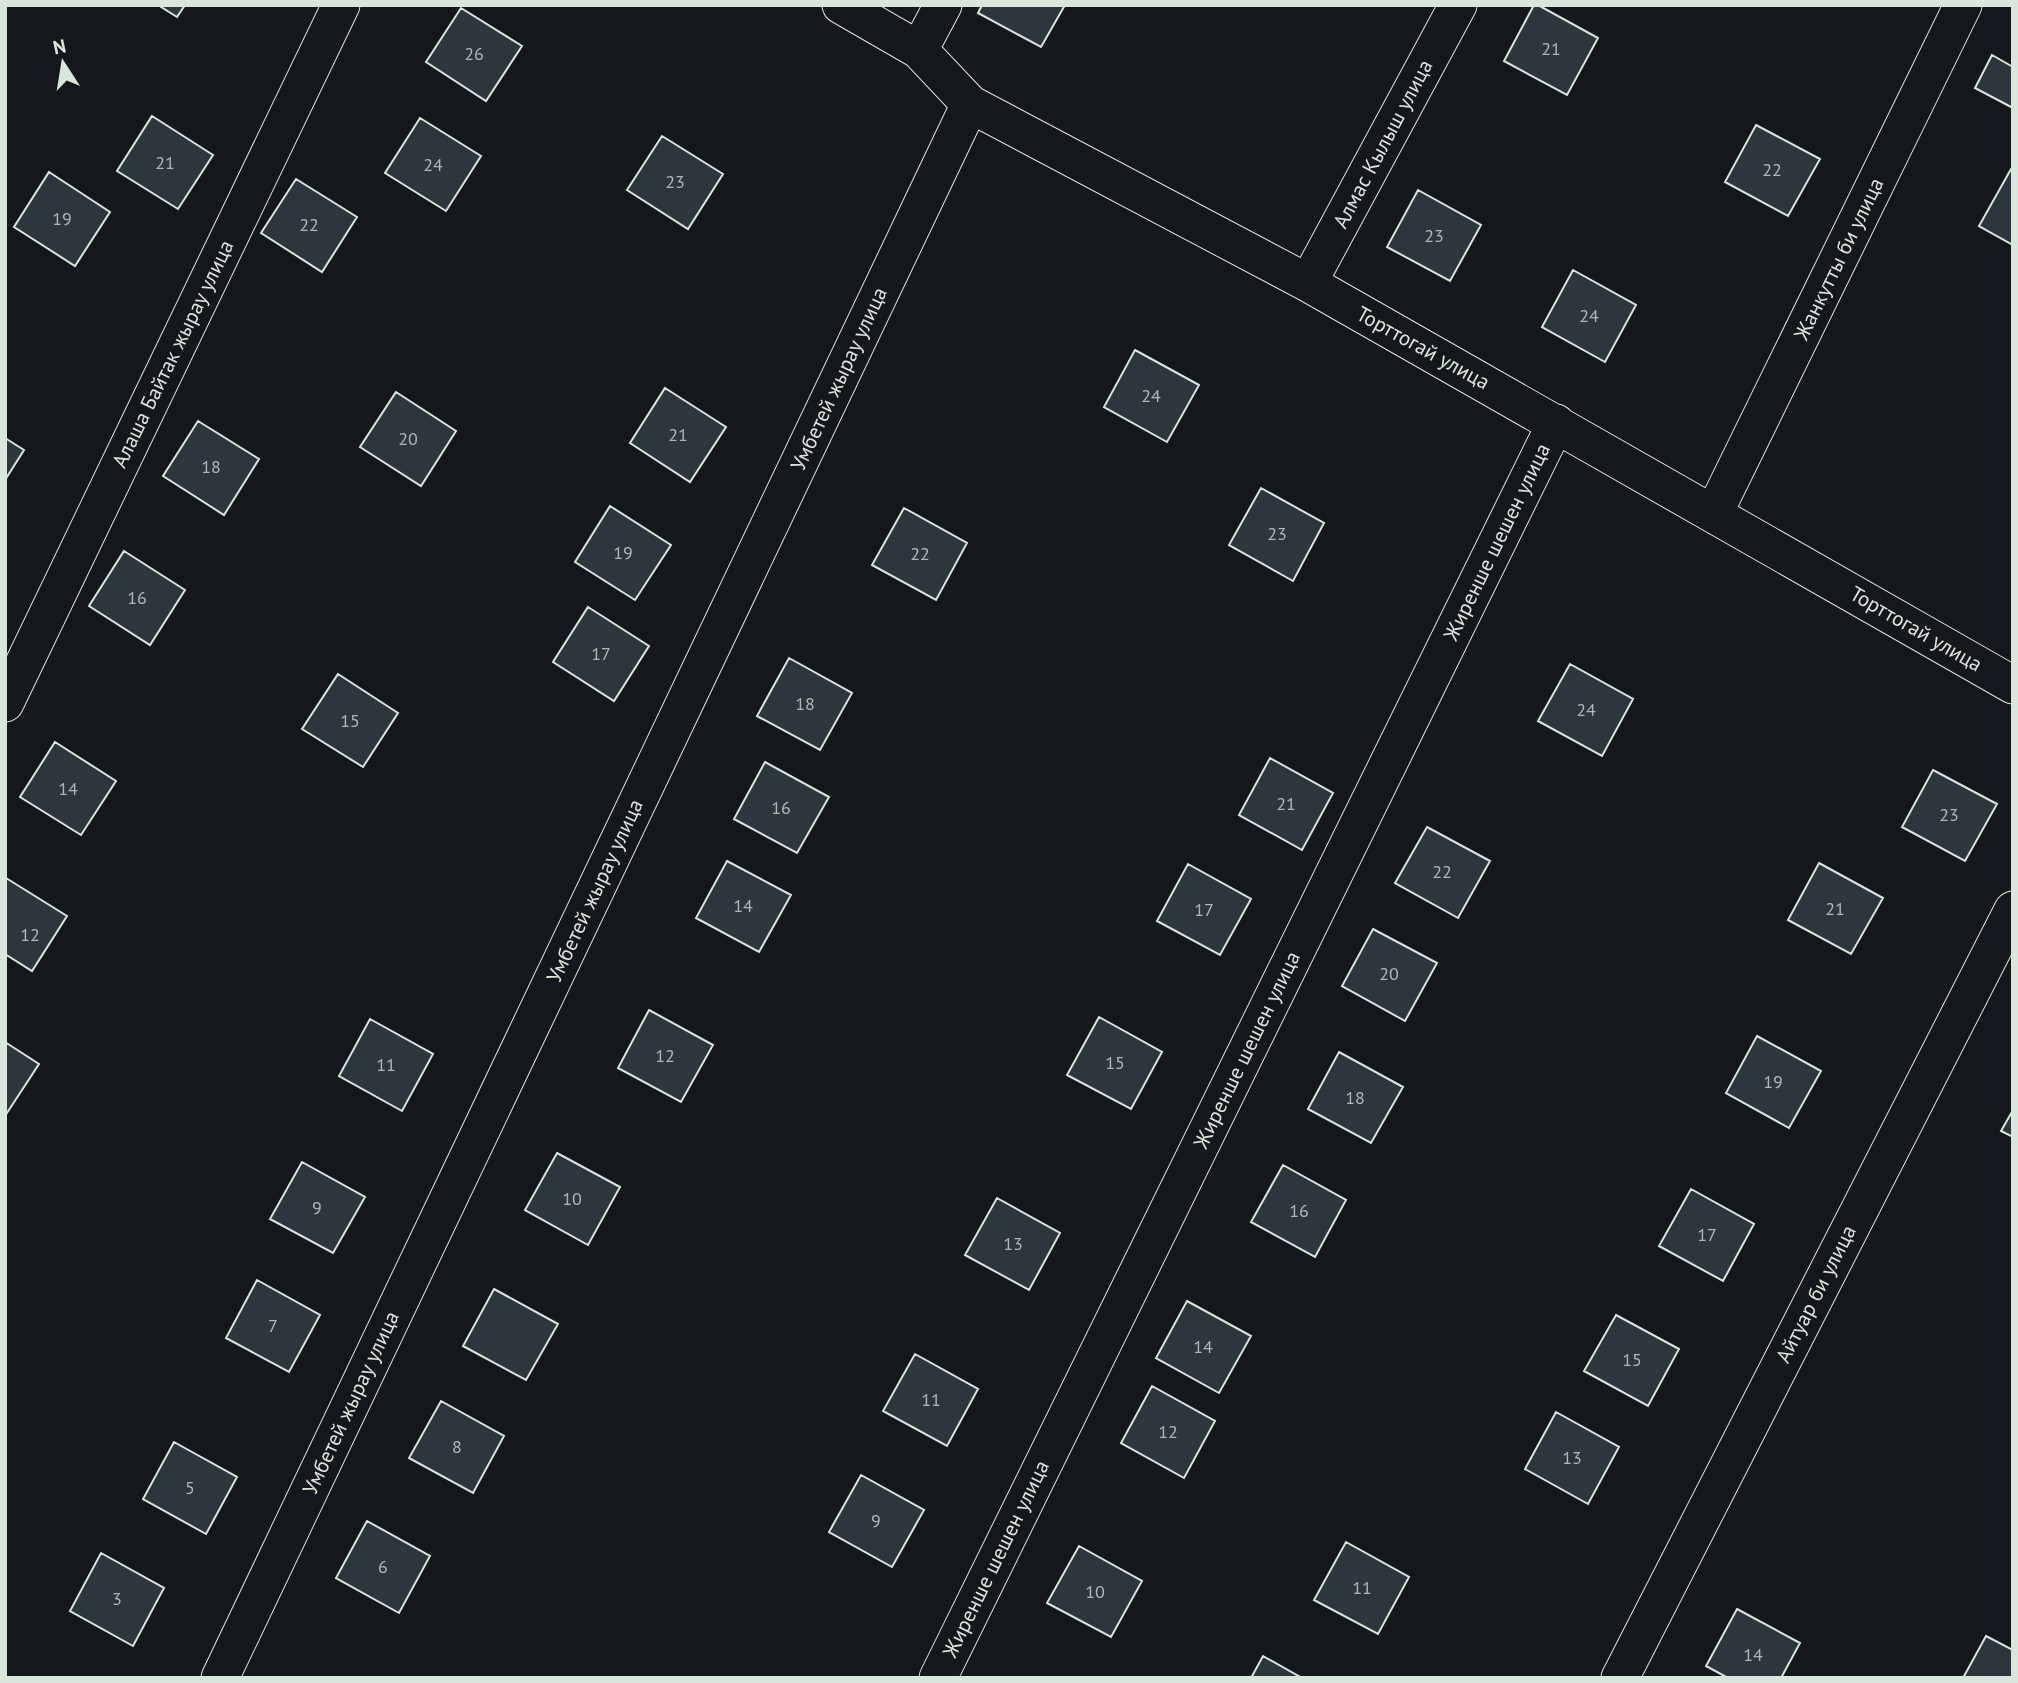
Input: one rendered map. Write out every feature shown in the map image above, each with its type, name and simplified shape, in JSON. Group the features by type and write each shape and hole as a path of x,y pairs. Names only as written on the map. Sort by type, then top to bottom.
{"street":[{"name":"Алаша Байтак жырау улица","path":"5,703 341,5"},
{"name":"Торттогай улица","path":"841,5 919,50 970,104 1308,284 2013,685"},
{"path":"919,50 943,5"},
{"name":"Алмас Кылыш улица","path":"1308,284 1458,5"},
{"name":"Жанкутты би улица","path":"1714,513 1964,5"},
{"name":"Умбетей жырау улица","path":"220,1678 970,104"},
{"name":"Жиренше шешен улица","path":"938,1678 1556,423"},
{"name":"Айтуар би улица","path":"1620,1678 2013,910"}],"building":[{"path":"158,5 185,5 177,17"},
{"path":"982,5 1065,5 1041,47 978,13"},
{"path":"1534,5 1598,38 1567,95 1504,61"},
{"path":"461,8 522,46 486,101 426,62"},
{"path":"1992,55 2013,67 2013,108 1975,88"},
{"path":"152,116 213,155 178,209 117,171"},
{"path":"420,118 481,156 446,211 385,173"},
{"path":"1756,125 1820,159 1788,216 1725,182"},
{"path":"662,136 723,174 688,229 627,190"},
{"path":"2011,169 2013,170 2013,245 1979,226"},
{"path":"49,172 110,212 75,266 14,227"},
{"path":"296,179 357,217 322,272 261,233"},
{"path":"1418,190 1481,225 1450,281 1387,247"},
{"path":"1573,270 1636,305 1605,362 1542,327"},
{"path":"1135,350 1199,385 1167,442 1104,407"},
{"path":"665,388 726,427 690,482 630,443"},
{"path":"396,392 456,431 421,486 360,447"},
{"path":"198,421 259,459 224,515 163,476"},
{"path":"5,438 24,450 5,480"},
{"path":"1261,488 1324,523 1293,581 1229,545"},
{"path":"610,506 671,545 635,600 575,562"},
{"path":"904,508 967,543 936,600 872,565"},
{"path":"124,551 185,590 150,645 89,606"},
{"path":"588,607 649,646 614,701 553,662"},
{"path":"789,658 852,693 820,750 757,716"},
{"path":"1570,664 1633,699 1602,756 1538,721"},
{"path":"338,674 398,713 363,767 302,729"},
{"path":"55,742 116,781 81,835 20,797"},
{"path":"1270,758 1333,793 1302,850 1239,815"},
{"path":"765,762 829,797 797,853 734,819"},
{"path":"1933,770 1997,804 1965,861 1902,827"},
{"path":"1427,827 1490,861 1458,918 1395,883"},
{"path":"727,861 791,895 759,952 696,918"},
{"path":"1819,863 1883,898 1851,954 1788,920"},
{"path":"1188,864 1251,899 1220,955 1157,921"},
{"path":"6,878 67,916 32,971 5,954"},
{"path":"1373,929 1437,963 1405,1021 1342,986"},
{"path":"649,1010 713,1045 681,1102 618,1068"},
{"path":"1099,1017 1162,1052 1131,1109 1067,1075"},
{"path":"370,1019 433,1054 402,1111 339,1076"},
{"path":"1757,1036 1821,1071 1789,1128 1726,1093"},
{"path":"5,1042 39,1064 5,1116"},
{"path":"1339,1052 1403,1087 1371,1143 1308,1109"},
{"path":"2013,1110 2013,1137 2001,1131"},
{"path":"557,1153 620,1187 588,1245 525,1210"},
{"path":"302,1162 365,1197 333,1253 270,1219"},
{"path":"1283,1165 1346,1200 1315,1257 1251,1222"},
{"path":"1691,1189 1754,1224 1723,1281 1659,1246"},
{"path":"997,1198 1060,1233 1029,1290 965,1255"},
{"path":"257,1280 320,1315 289,1372 226,1338"},
{"path":"494,1289 558,1324 526,1380 463,1346"},
{"path":"1187,1301 1251,1336 1219,1393 1156,1358"},
{"path":"1616,1315 1679,1349 1648,1406 1584,1371"},
{"path":"915,1354 978,1389 947,1446 883,1411"},
{"path":"1152,1386 1215,1421 1184,1478 1121,1443"},
{"path":"441,1401 504,1436 473,1493 409,1458"},
{"path":"1556,1412 1619,1447 1588,1504 1525,1469"},
{"path":"174,1442 237,1477 206,1534 143,1499"},
{"path":"861,1475 924,1510 892,1567 829,1532"},
{"path":"367,1521 430,1556 399,1613 336,1578"},
{"path":"1346,1542 1409,1577 1378,1634 1314,1600"},
{"path":"1079,1546 1142,1581 1111,1637 1047,1603"},
{"path":"101,1553 164,1588 133,1646 70,1611"},
{"path":"1737,1609 1800,1643 1781,1678 1728,1678 1706,1666"},
{"path":"1986,1636 2013,1650 2013,1678 1963,1678"},
{"path":"1263,1656 1302,1678 1251,1678"}]}
